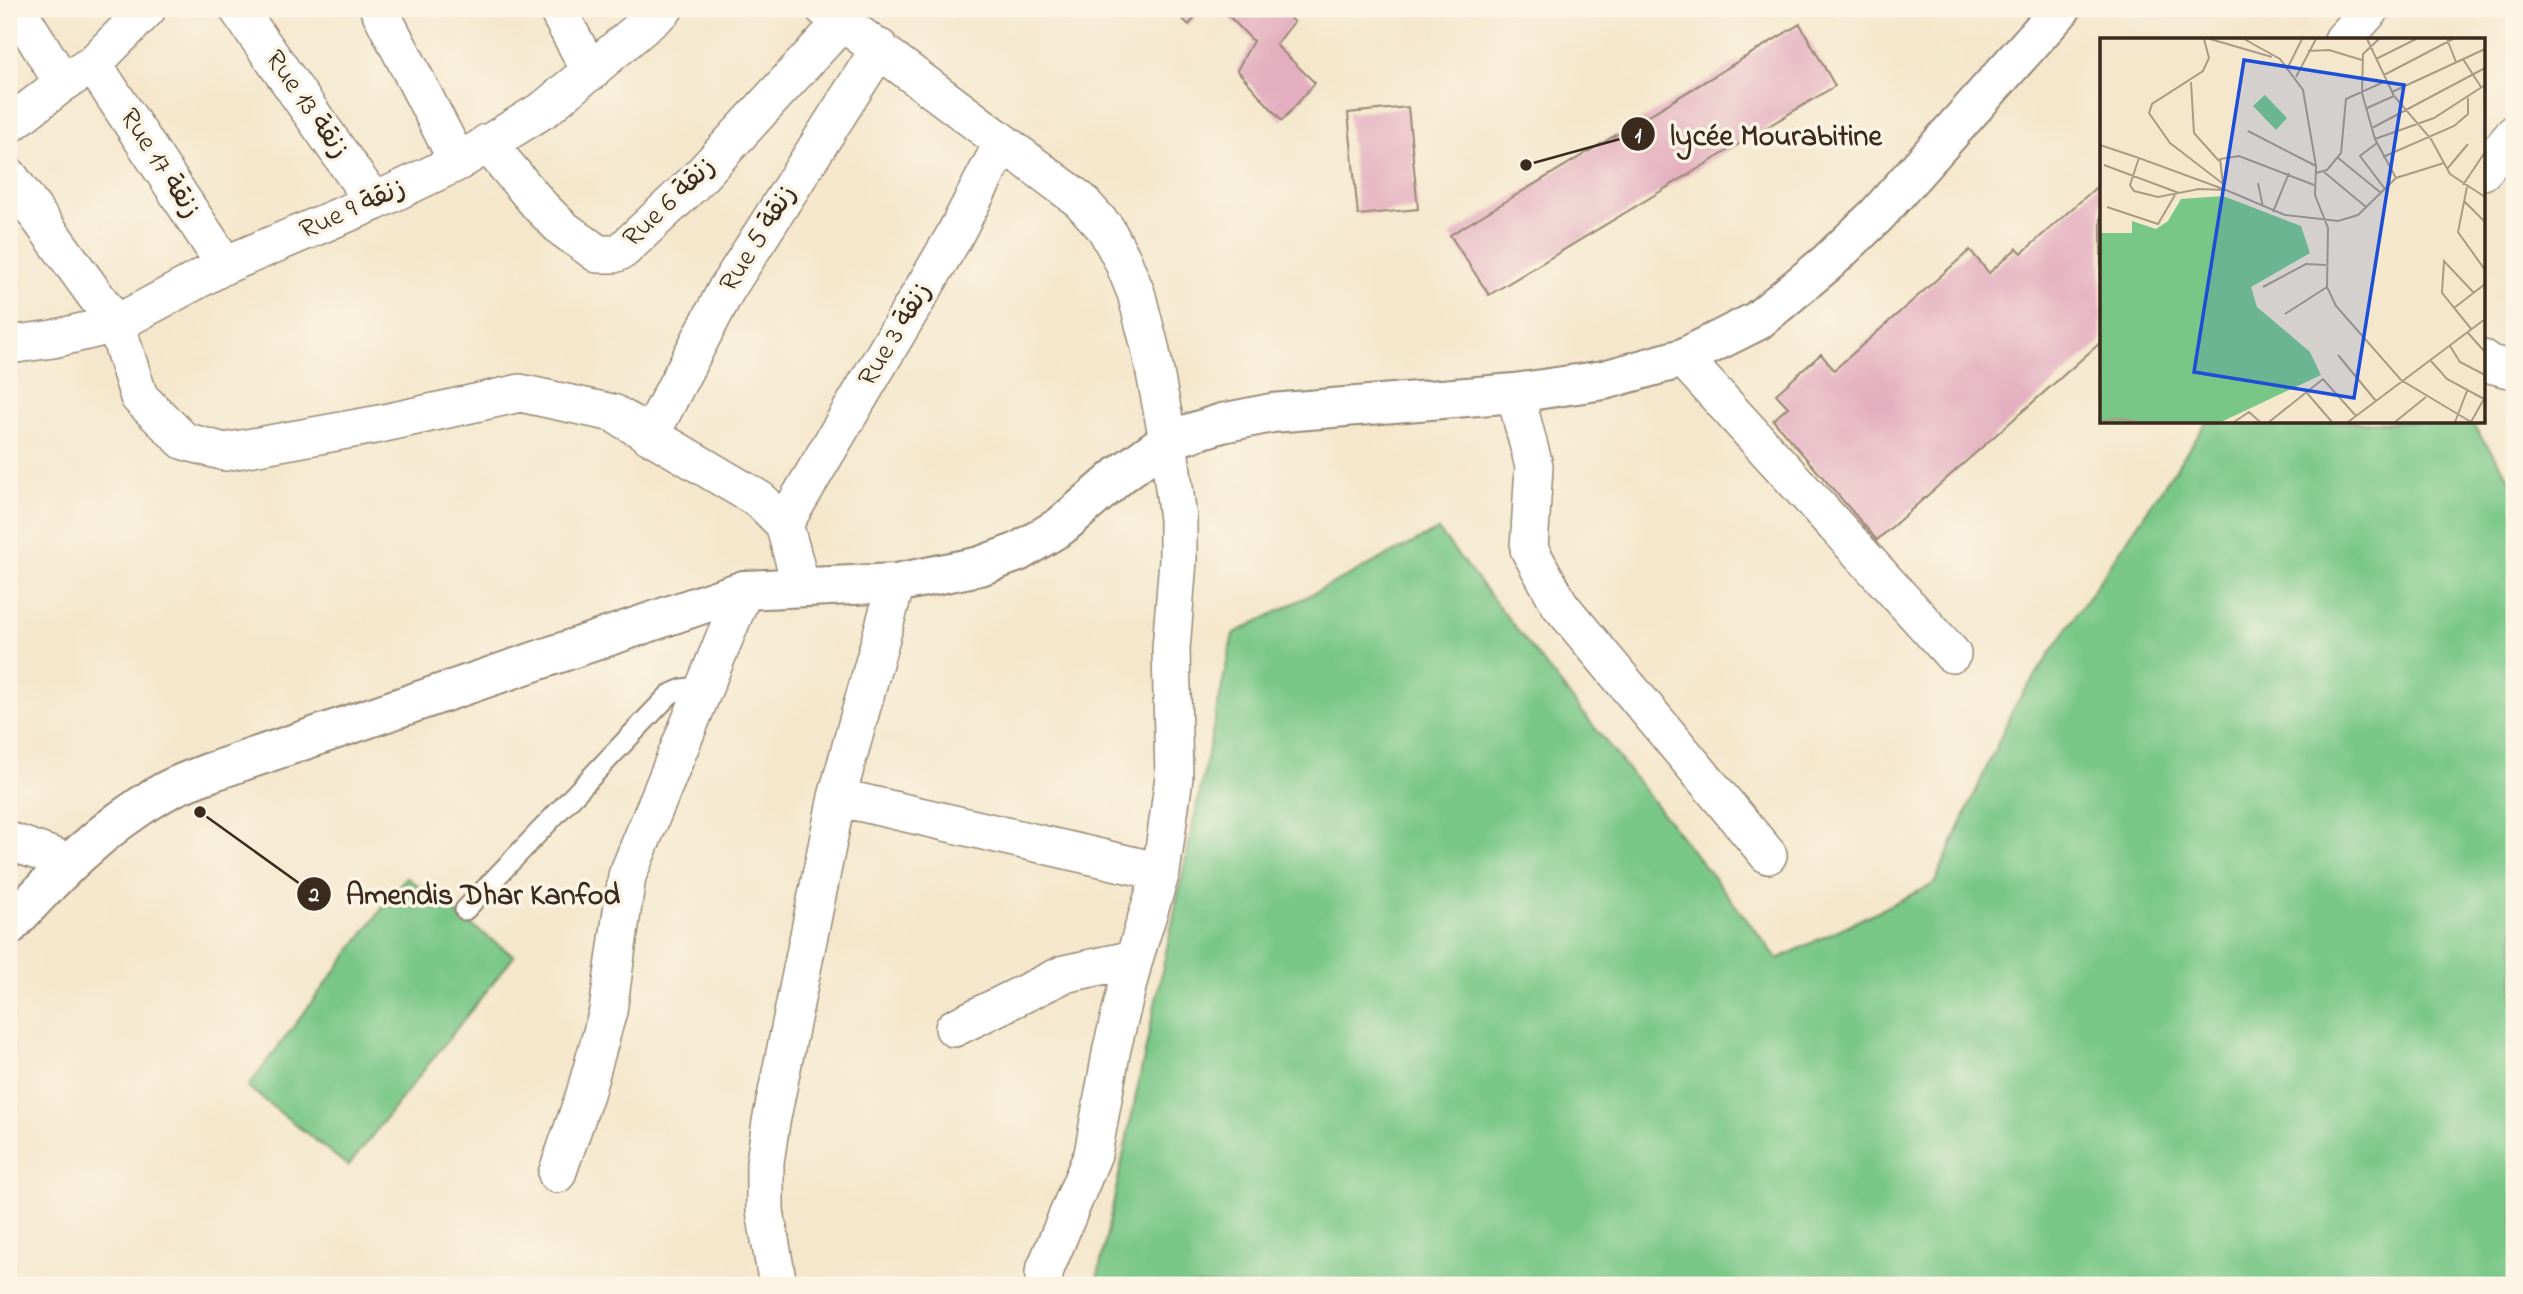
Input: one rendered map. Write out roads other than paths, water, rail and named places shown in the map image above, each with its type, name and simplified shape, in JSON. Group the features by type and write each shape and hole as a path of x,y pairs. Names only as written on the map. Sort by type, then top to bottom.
{"street":[{"path":"17,9 63,83"},
{"path":"9,125 63,83 93,64 148,9"},
{"name":"Rue 13 زنقة","path":"238,9 374,202"},
{"name":"Rue 6 زنقة","path":"379,9 472,152 562,228 598,254 614,254 623,250 694,183 834,15"},
{"path":"557,9 591,72"},
{"name":"Rue 9 زنقة","path":"9,345 53,339 116,324 225,265 374,202 472,152 546,108 664,9"},
{"path":"9,926 69,862 113,825 163,792 211,772 744,590 896,583 979,566 1018,552 1062,526 1120,475 1168,440 1222,423 1272,413 1515,393 1604,380 1683,358 1757,321 1828,262 1877,215 2061,9"},
{"path":"2345,38 2371,9"},
{"path":"834,15 1002,144 1080,200 1106,229 1136,293 1150,347 1168,440 1178,519 1178,560 1171,649 1174,777 1161,872 1134,959 1112,1048 1093,1154 1043,1281"},
{"name":"Rue 5 زنقة","path":"650,436 726,290 880,48"},
{"name":"Rue 17 زنقة","path":"93,64 225,265"},
{"path":"2484,171 2514,134"},
{"name":"Rue 3 زنقة","path":"783,524 952,240 1002,144"},
{"path":"9,176 116,324 139,397 184,441 225,452 380,424 520,393 613,413 760,500 783,524 801,586"},
{"path":"1683,358 1952,654"},
{"path":"2484,360 2490,364 2514,370"},
{"path":"1515,393 1534,466 1529,549 1535,560 1560,605 1768,855"},
{"path":"778,1285 765,1211 765,1162 778,1080 837,797 896,583"},
{"path":"557,1174 585,1094 608,1011 627,876 744,590"},
{"path":"837,797 1161,872"},
{"path":"9,841 69,862"},
{"path":"954,1028 1064,974 1134,959"}],"lane":[{"path":"465,910 669,695 684,687 694,688 702,693"}],"place":[{"name":"lycée Mourabitine","path":"1526,165"},
{"name":"Amendis Dhar Kanfod","path":"200,812"}]}
